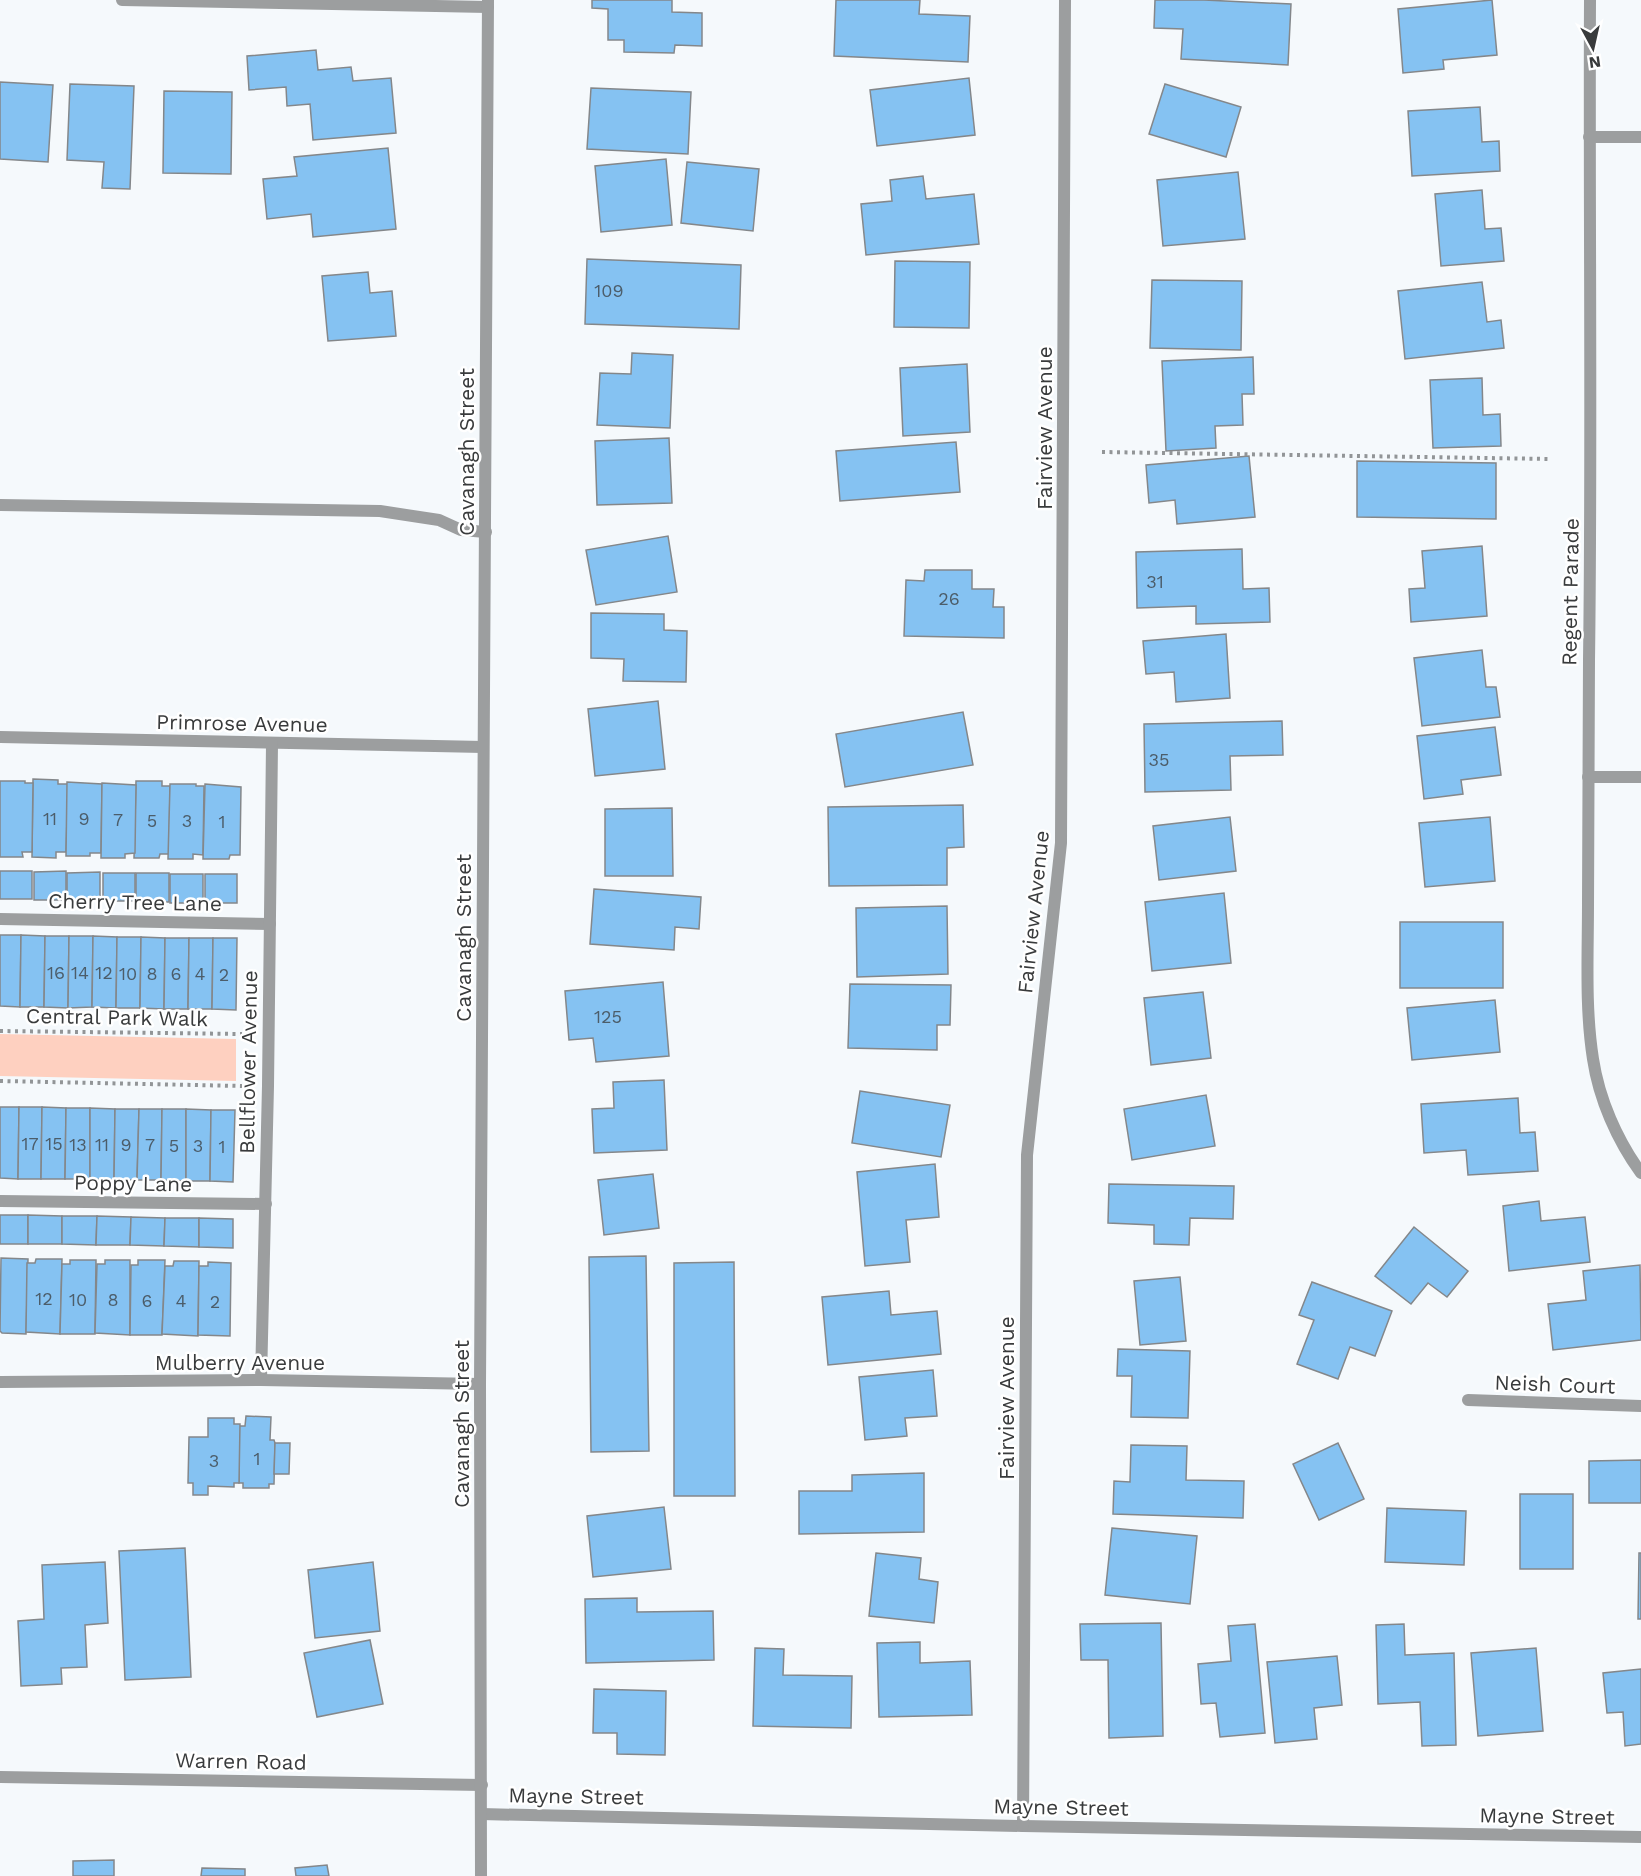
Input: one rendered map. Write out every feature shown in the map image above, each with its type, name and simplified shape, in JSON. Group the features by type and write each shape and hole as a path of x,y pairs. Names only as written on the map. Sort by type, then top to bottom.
{"street":[{"path":"122,0 488,3"},
{"name":"Fairview Avenue","path":"1023,1826 1027,1155 1061,843 1065,0"},
{"name":"Regent Parade","path":"1590,0 1591,460 1587,1018 1600,1091 1613,1125 1641,1173"},
{"name":"Cavanagh Street","path":"481,1876 480,1384 488,3"},
{"path":"1590,136 1641,137"},
{"path":"0,505 380,512 439,520 462,530 486,532"},
{"name":"Primrose Avenue","path":"0,737 483,747"},
{"name":"Bellflower Avenue","path":"261,1380 269,1035 272,744"},
{"path":"1588,777 1641,777"},
{"name":"Cherry Tree Lane","path":"0,920 270,924"},
{"name":"Poppy Lane","path":"0,1201 266,1204"},
{"name":"Mulberry Avenue","path":"0,1382 261,1380 480,1384"},
{"name":"Neish Court","path":"1468,1400 1641,1406"},
{"name":"Warren Road","path":"0,1777 482,1785"},
{"name":"Mayne Street","path":"481,1814 1641,1837"}],"path":[{"path":"1102,452 1549,459"},
{"name":"Central Park Walk","path":"0,1031 269,1035"},
{"path":"0,1081 268,1086"}],"shaded area":[{"path":"0,1034 236,1039 236,1081 0,1076"}],"building":[{"path":"592,0 672,0 672,12 702,13 702,46 675,45 674,53 624,52 624,40 608,40 608,9 592,8"},
{"path":"836,0 920,0 919,14 970,16 968,62 834,56"},
{"path":"1155,0 1291,4 1288,65 1181,59 1183,29 1154,28"},
{"path":"1492,0 1497,55 1443,60 1444,69 1403,73 1398,9"},
{"path":"316,50 318,70 351,67 353,81 391,78 396,133 313,140 310,104 287,106 286,87 249,90 247,56"},
{"path":"969,78 975,135 877,146 870,90"},
{"path":"0,82 53,85 48,162 0,159"},
{"path":"70,84 134,86 130,189 102,188 104,162 67,160"},
{"path":"1165,84 1241,107 1226,157 1149,134"},
{"path":"591,88 691,92 688,154 587,149"},
{"path":"164,91 232,92 231,174 163,173"},
{"path":"1480,107 1482,142 1499,141 1500,171 1412,176 1408,111"},
{"path":"388,148 396,229 313,237 311,214 267,219 263,179 297,176 294,157"},
{"path":"666,159 672,225 601,232 595,166"},
{"path":"687,162 759,169 753,231 681,223"},
{"path":"1238,172 1245,239 1163,246 1157,180"},
{"path":"923,176 926,199 974,194 979,244 866,255 861,204 892,201 890,180"},
{"path":"1482,190 1485,229 1501,228 1504,261 1441,266 1435,194"},
{"path":"587,259 741,265 739,329 585,324"},
{"path":"895,261 970,262 969,328 894,327"},
{"path":"368,272 370,293 392,291 396,336 328,341 322,276"},
{"path":"1152,280 1242,281 1241,350 1150,348"},
{"path":"1482,282 1487,322 1501,320 1504,348 1405,359 1398,291"},
{"path":"632,353 673,355 670,428 597,425 600,373 631,374"},
{"path":"1253,357 1254,394 1242,394 1243,425 1215,426 1216,448 1166,451 1162,361"},
{"path":"967,364 970,432 903,436 900,368"},
{"path":"1482,378 1483,415 1500,414 1501,446 1433,448 1430,380"},
{"path":"669,438 672,503 597,505 595,441"},
{"path":"956,442 960,492 840,501 836,451"},
{"path":"1249,456 1255,517 1177,524 1175,500 1149,503 1146,465"},
{"path":"1357,461 1496,463 1496,519 1357,517"},
{"path":"668,536 677,592 596,605 586,550"},
{"path":"1482,546 1487,616 1411,622 1409,589 1425,588 1422,551"},
{"path":"1242,549 1243,589 1269,588 1270,622 1196,624 1196,606 1137,608 1136,552"},
{"path":"925,570 972,570 972,589 994,589 993,607 1004,607 1004,638 904,636 906,580 924,581"},
{"path":"591,613 664,614 664,630 687,631 686,682 623,681 624,659 591,658"},
{"path":"1226,634 1230,698 1176,702 1174,672 1146,674 1143,641"},
{"path":"1482,650 1486,687 1496,687 1500,717 1422,726 1414,658"},
{"path":"658,701 665,769 595,776 588,709"},
{"path":"963,712 973,765 845,787 836,734"},
{"path":"1282,721 1283,755 1230,756 1231,790 1145,792 1144,724"},
{"path":"1495,727 1501,775 1461,780 1463,794 1424,799 1417,736"},
{"path":"33,779 58,780 58,784 68,784 66,852 56,852 56,858 32,857"},
{"path":"0,781 33,783 32,852 22,852 23,857 0,857"},
{"path":"136,781 162,781 162,786 170,786 169,854 160,854 159,858 134,858"},
{"path":"67,782 102,784 101,853 90,853 90,856 66,856"},
{"path":"102,783 136,785 135,853 125,854 125,858 101,858"},
{"path":"170,784 204,786 203,855 193,854 193,859 168,859"},
{"path":"205,784 241,787 240,855 230,855 229,859 203,859"},
{"path":"963,805 964,847 947,848 947,885 829,886 828,807"},
{"path":"672,808 673,876 605,876 605,809"},
{"path":"1230,817 1236,871 1159,880 1153,826"},
{"path":"1490,817 1495,881 1425,887 1419,823"},
{"path":"0,871 32,871 32,899 0,899"},
{"path":"66,871 66,900 34,900 34,872"},
{"path":"100,872 100,901 67,901 67,873"},
{"path":"103,873 135,873 135,901 103,901"},
{"path":"136,873 169,873 169,902 136,902"},
{"path":"170,874 203,874 203,903 170,903"},
{"path":"205,874 237,874 237,903 205,903"},
{"path":"594,889 701,897 699,929 675,927 674,950 590,944"},
{"path":"1224,893 1231,963 1152,971 1145,902"},
{"path":"947,906 948,974 857,977 856,908"},
{"path":"1400,922 1503,922 1503,988 1400,988"},
{"path":"0,935 21,935 20,1007 0,1006"},
{"path":"21,935 45,936 44,1007 20,1007"},
{"path":"45,936 69,936 68,1008 44,1007"},
{"path":"69,936 93,936 92,1007 68,1008"},
{"path":"93,936 117,937 116,1008 92,1007"},
{"path":"117,937 141,937 140,1008 116,1008"},
{"path":"141,937 165,938 164,1009 140,1008"},
{"path":"165,938 189,938 188,1009 164,1009"},
{"path":"189,938 213,938 212,1009 188,1009"},
{"path":"213,938 237,938 236,1010 212,1009"},
{"path":"663,982 669,1056 596,1062 593,1038 569,1040 565,991"},
{"path":"850,984 951,985 950,1025 937,1025 937,1050 848,1048"},
{"path":"1203,992 1211,1058 1151,1065 1144,998"},
{"path":"1495,1000 1500,1052 1412,1060 1407,1008"},
{"path":"664,1080 667,1150 594,1153 592,1109 614,1108 613,1082"},
{"path":"860,1091 950,1105 941,1157 852,1143"},
{"path":"1206,1095 1215,1146 1132,1160 1124,1109"},
{"path":"1518,1098 1520,1133 1535,1132 1538,1171 1468,1175 1466,1150 1424,1153 1421,1104"},
{"path":"0,1107 19,1107 18,1179 0,1178"},
{"path":"19,1107 42,1107 41,1179 18,1179"},
{"path":"42,1107 66,1108 65,1179 41,1179"},
{"path":"66,1108 90,1108 90,1179 65,1179"},
{"path":"90,1108 115,1109 114,1180 90,1179"},
{"path":"115,1109 139,1109 137,1180 114,1180"},
{"path":"139,1109 162,1109 161,1180 137,1180"},
{"path":"162,1109 186,1109 186,1181 161,1180"},
{"path":"186,1109 211,1110 210,1181 186,1181"},
{"path":"211,1110 235,1110 233,1182 210,1181"},
{"path":"935,1164 939,1217 906,1220 910,1262 865,1266 857,1172"},
{"path":"653,1174 659,1228 604,1235 598,1180"},
{"path":"1109,1184 1234,1186 1233,1219 1190,1218 1189,1245 1154,1244 1154,1225 1108,1223"},
{"path":"1539,1201 1541,1221 1585,1217 1590,1262 1509,1271 1503,1206"},
{"path":"0,1215 28,1215 28,1244 0,1244"},
{"path":"28,1215 62,1216 62,1244 28,1244"},
{"path":"62,1216 97,1216 96,1245 62,1244"},
{"path":"97,1216 131,1217 130,1245 96,1245"},
{"path":"131,1217 165,1218 164,1246 130,1245"},
{"path":"165,1218 199,1218 199,1247 164,1246"},
{"path":"199,1218 233,1219 233,1248 199,1247"},
{"path":"1414,1227 1468,1271 1447,1297 1428,1283 1411,1304 1375,1276"},
{"path":"646,1256 649,1451 591,1452 589,1257"},
{"path":"1,1258 28,1259 26,1334 0,1331"},
{"path":"36,1259 62,1259 60,1334 26,1332 27,1263 35,1263"},
{"path":"70,1260 96,1260 95,1334 60,1334 62,1264 70,1264"},
{"path":"105,1260 130,1260 130,1335 95,1333 97,1264 105,1264"},
{"path":"138,1260 165,1260 162,1335 130,1335 131,1265 138,1265"},
{"path":"174,1261 199,1261 198,1336 162,1334 165,1266 173,1266"},
{"path":"208,1262 231,1263 230,1336 198,1335 199,1266 208,1266"},
{"path":"734,1262 735,1496 674,1496 674,1263"},
{"path":"1640,1265 1641,1340 1553,1350 1548,1304 1586,1300 1583,1271"},
{"path":"1180,1277 1186,1341 1140,1345 1134,1281"},
{"path":"1312,1282 1392,1311 1375,1356 1350,1347 1338,1379 1297,1364 1314,1320 1299,1315"},
{"path":"889,1291 891,1315 937,1311 941,1354 828,1365 822,1297"},
{"path":"1118,1349 1190,1351 1188,1418 1131,1417 1132,1376 1117,1376"},
{"path":"933,1370 937,1416 905,1418 907,1436 865,1440 859,1377"},
{"path":"246,1416 271,1417 270,1440 274,1440 275,1443 274,1484 269,1484 269,1488 243,1488 243,1483 239,1483 239,1426 245,1426"},
{"path":"208,1418 234,1418 234,1424 240,1424 239,1483 234,1483 234,1487 208,1486 208,1495 193,1495 193,1483 188,1483 189,1437 208,1437"},
{"path":"275,1443 290,1443 289,1474 274,1474"},
{"path":"1338,1443 1364,1499 1319,1520 1293,1464"},
{"path":"1131,1445 1187,1446 1186,1480 1244,1481 1243,1518 1113,1514 1114,1481 1130,1482"},
{"path":"1641,1460 1641,1503 1589,1503 1589,1461"},
{"path":"924,1473 924,1532 799,1534 799,1491 852,1491 852,1475"},
{"path":"1520,1494 1573,1494 1573,1569 1520,1569"},
{"path":"664,1507 671,1569 593,1577 587,1516"},
{"path":"1387,1508 1466,1511 1464,1565 1385,1562"},
{"path":"1112,1528 1197,1536 1190,1604 1105,1595"},
{"path":"185,1548 191,1677 125,1680 119,1551"},
{"path":"876,1553 921,1558 919,1579 938,1582 934,1623 869,1616"},
{"path":"1639,1553 1641,1553 1641,1619 1638,1619"},
{"path":"105,1562 108,1623 85,1625 87,1667 61,1668 62,1684 21,1686 18,1621 44,1619 42,1565"},
{"path":"373,1562 380,1631 315,1638 308,1570"},
{"path":"637,1598 637,1612 713,1611 714,1660 586,1663 585,1599"},
{"path":"1161,1623 1163,1736 1109,1738 1108,1660 1081,1660 1080,1624"},
{"path":"1255,1624 1265,1733 1220,1737 1216,1703 1201,1704 1198,1664 1231,1661 1228,1626"},
{"path":"1404,1624 1405,1655 1454,1653 1456,1745 1422,1746 1420,1702 1378,1704 1376,1625"},
{"path":"370,1640 383,1704 317,1717 304,1653"},
{"path":"920,1642 920,1663 970,1661 972,1715 879,1717 877,1643"},
{"path":"755,1648 784,1649 783,1675 852,1676 851,1728 753,1726"},
{"path":"1536,1648 1543,1731 1478,1736 1471,1653"},
{"path":"1337,1656 1342,1705 1314,1708 1317,1739 1275,1743 1267,1662"},
{"path":"1641,1669 1641,1744 1625,1746 1623,1712 1607,1713 1603,1673"},
{"path":"594,1689 666,1691 665,1755 617,1754 617,1733 593,1733"},
{"path":"114,1860 114,1876 73,1876 73,1861"},
{"path":"327,1865 329,1876 296,1876 295,1868"},
{"path":"202,1868 245,1869 245,1876 201,1876"}]}
